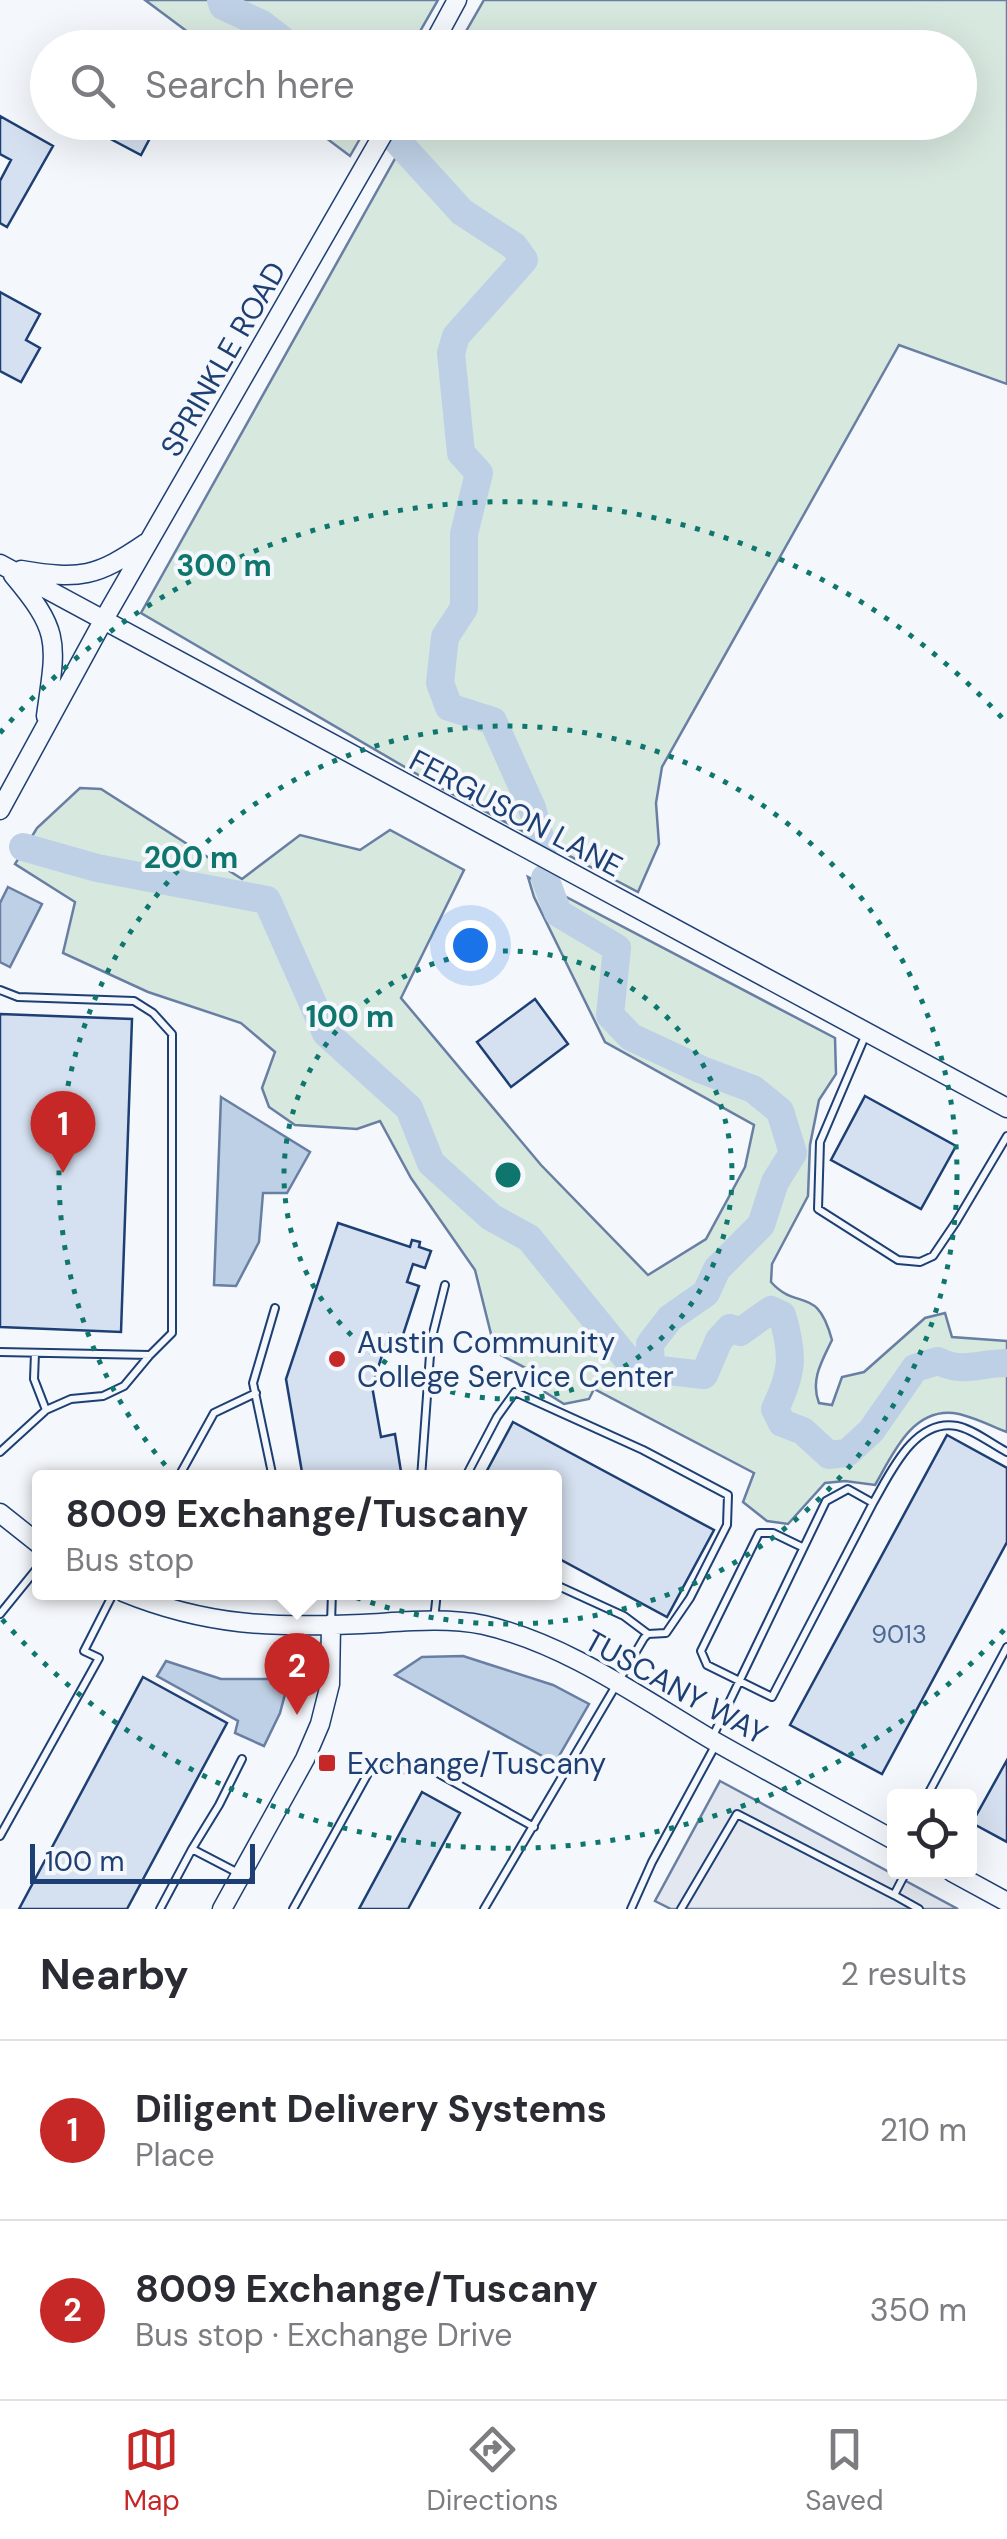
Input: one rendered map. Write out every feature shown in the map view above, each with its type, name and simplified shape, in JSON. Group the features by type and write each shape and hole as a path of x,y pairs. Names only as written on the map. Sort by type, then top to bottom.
{"street":[{"path":"441,30 457,0"},
{"name":"SPRINKLE ROAD","path":"103,622 380,140"},
{"path":"3,566 60,577 82,576 115,563 150,540"},
{"path":"3,566 37,604 50,628 52,664 44,730"},
{"name":"FERGUSON LANE","path":"3,566 1007,1108"},
{"path":"0,810 103,622"},
{"path":"0,1513 32,1538"},
{"name":"TUSCANY WAY","path":"143,1600 217,1622 262,1626 434,1621 478,1624 524,1636 616,1683 887,1836"},
{"path":"222,1909 306,1758 320,1724 330,1684 331,1624"},
{"path":"965,1879 1007,1902"}],"lane":[{"path":"0,990 18,997 134,1001 172,1034 172,1332 124,1386 104,1396 72,1399 46,1410 0,1452"},
{"path":"866,1032 820,1142 818,1209 898,1260 920,1262 932,1256 956,1222 1007,1136"},
{"path":"422,1470 430,1340 446,1284"},
{"path":"271,1470 254,1382 275,1308"},
{"path":"0,1352 150,1356"},
{"path":"34,1353 34,1378 46,1410"},
{"path":"182,1470 214,1414 256,1392"},
{"path":"469,1470 515,1392 728,1494 727,1525 690,1598 666,1632 648,1634 624,1616 562,1588"},
{"path":"802,1547 774,1533 759,1533 700,1651 707,1666 772,1696 907,1444 940,1427 958,1426 1007,1452"},
{"path":"630,1909 826,1501 848,1489 874,1503"},
{"path":"0,1614 32,1576"},
{"path":"0,1836 99,1658 84,1650 110,1600"},
{"path":"331,1624 332,1600"},
{"path":"434,1621 436,1600"},
{"path":"484,1909 648,1634"},
{"path":"931,1789 1007,1647"},
{"path":"160,1909 242,1759"},
{"path":"293,1909 372,1768 434,1772 534,1827"},
{"path":"681,1909 736,1814 919,1909"},
{"path":"192,1849 241,1874"},
{"path":"894,1895 902,1879"}],"shaded area":[{"path":"145,0 438,0 421,30 185,30"},
{"path":"484,0 1007,0 1007,384 899,345 662,767 656,803 659,844 638,892 439,787 141,613 405,140 977,140 977,30 467,30"},
{"path":"329,140 359,140 350,156"},
{"path":"80,788 101,789 242,879 300,835 360,850 390,830 464,870 401,998 541,1165 648,1275 706,1239 745,1167 754,1125 605,1042 534,897 528,877 835,1038 836,1074 819,1100 810,1145 808,1196 772,1264 771,1282 790,1296 813,1305 826,1323 832,1340 817,1378 819,1403 832,1405 842,1377 864,1372 925,1318 945,1313 952,1337 1007,1341 1007,1432 953,1413 925,1418 896,1448 875,1485 825,1483 788,1524 767,1521 743,1502 754,1473 594,1389 589,1399 564,1404 545,1392 533,1372 499,1354 475,1270 411,1178 380,1121 357,1129 295,1125 269,1107 262,1088 275,1052 241,1023 148,992 63,953 75,902 15,864 37,828"},
{"path":"720,1781 887,1871 887,1879 902,1879 958,1909 671,1909 655,1901"}],"water":[{"path":"8,887 42,904 10,967 0,962 0,903"},
{"path":"221,1097 310,1152 287,1193 263,1193 259,1242 236,1286 214,1285"},
{"path":"463,1656 553,1685 589,1704 555,1763 395,1675 422,1657"},
{"path":"166,1661 221,1679 289,1679 280,1713 264,1746 235,1733 238,1721 157,1676"}],"building":[{"path":"0,116 30,133 30,140 42,140 53,146 7,227 0,223 0,181 11,160 0,154"},
{"path":"113,140 149,140 141,155"},
{"path":"0,292 40,314 26,340 40,348 21,382 0,371"},
{"path":"535,999 568,1044 511,1087 477,1042"},
{"path":"0,1014 132,1019 121,1332 0,1327"},
{"path":"865,1096 956,1146 921,1209 831,1160"},
{"name":"Austin Community College Service Center","path":"338,1223 410,1247 412,1240 420,1242 419,1247 431,1251 425,1268 413,1264 407,1282 419,1286 402,1338 389,1334 372,1386 381,1437 395,1434 401,1470 302,1470 286,1379"},
{"path":"513,1422 714,1530 667,1617 562,1560 562,1470 487,1470"},
{"path":"947,1435 1007,1468 1007,1542 882,1774 790,1725"},
{"path":"143,1677 227,1723 127,1909 19,1909"},
{"path":"1007,1760 1007,1842 977,1826 977,1814"},
{"path":"422,1792 460,1813 408,1909 359,1909"}],"waterway":[{"path":"221,0 223,6 270,30"},
{"path":"396,140 462,212 514,246 524,260 456,336 451,353 461,453 479,473 464,534 464,608 445,637 440,683 449,707 493,721 532,808 543,848"},
{"path":"23,847 97,868 267,900 326,1033 409,1108 431,1163 491,1217 529,1238 637,1371 704,1375 719,1340 730,1328 740,1332 771,1310 782,1315 790,1353 788,1374 775,1409 782,1423 803,1431 829,1455 847,1453 871,1431 915,1368 938,1361 964,1367 1007,1363"},
{"path":"545,878 558,913 617,948 610,1015 631,1037 753,1089 780,1111 793,1153 775,1182 761,1225 717,1269 706,1293 670,1318 650,1344 651,1369"}],"place":[{"name":"Diligent Delivery Systems","path":"63,1173"},
{"name":"Austin Community College Service Center","path":"337,1359"},
{"name":"8009 Exchange/Tuscany","path":"297,1715"},
{"name":"Exchange/Tuscany","path":"327,1763"}]}
